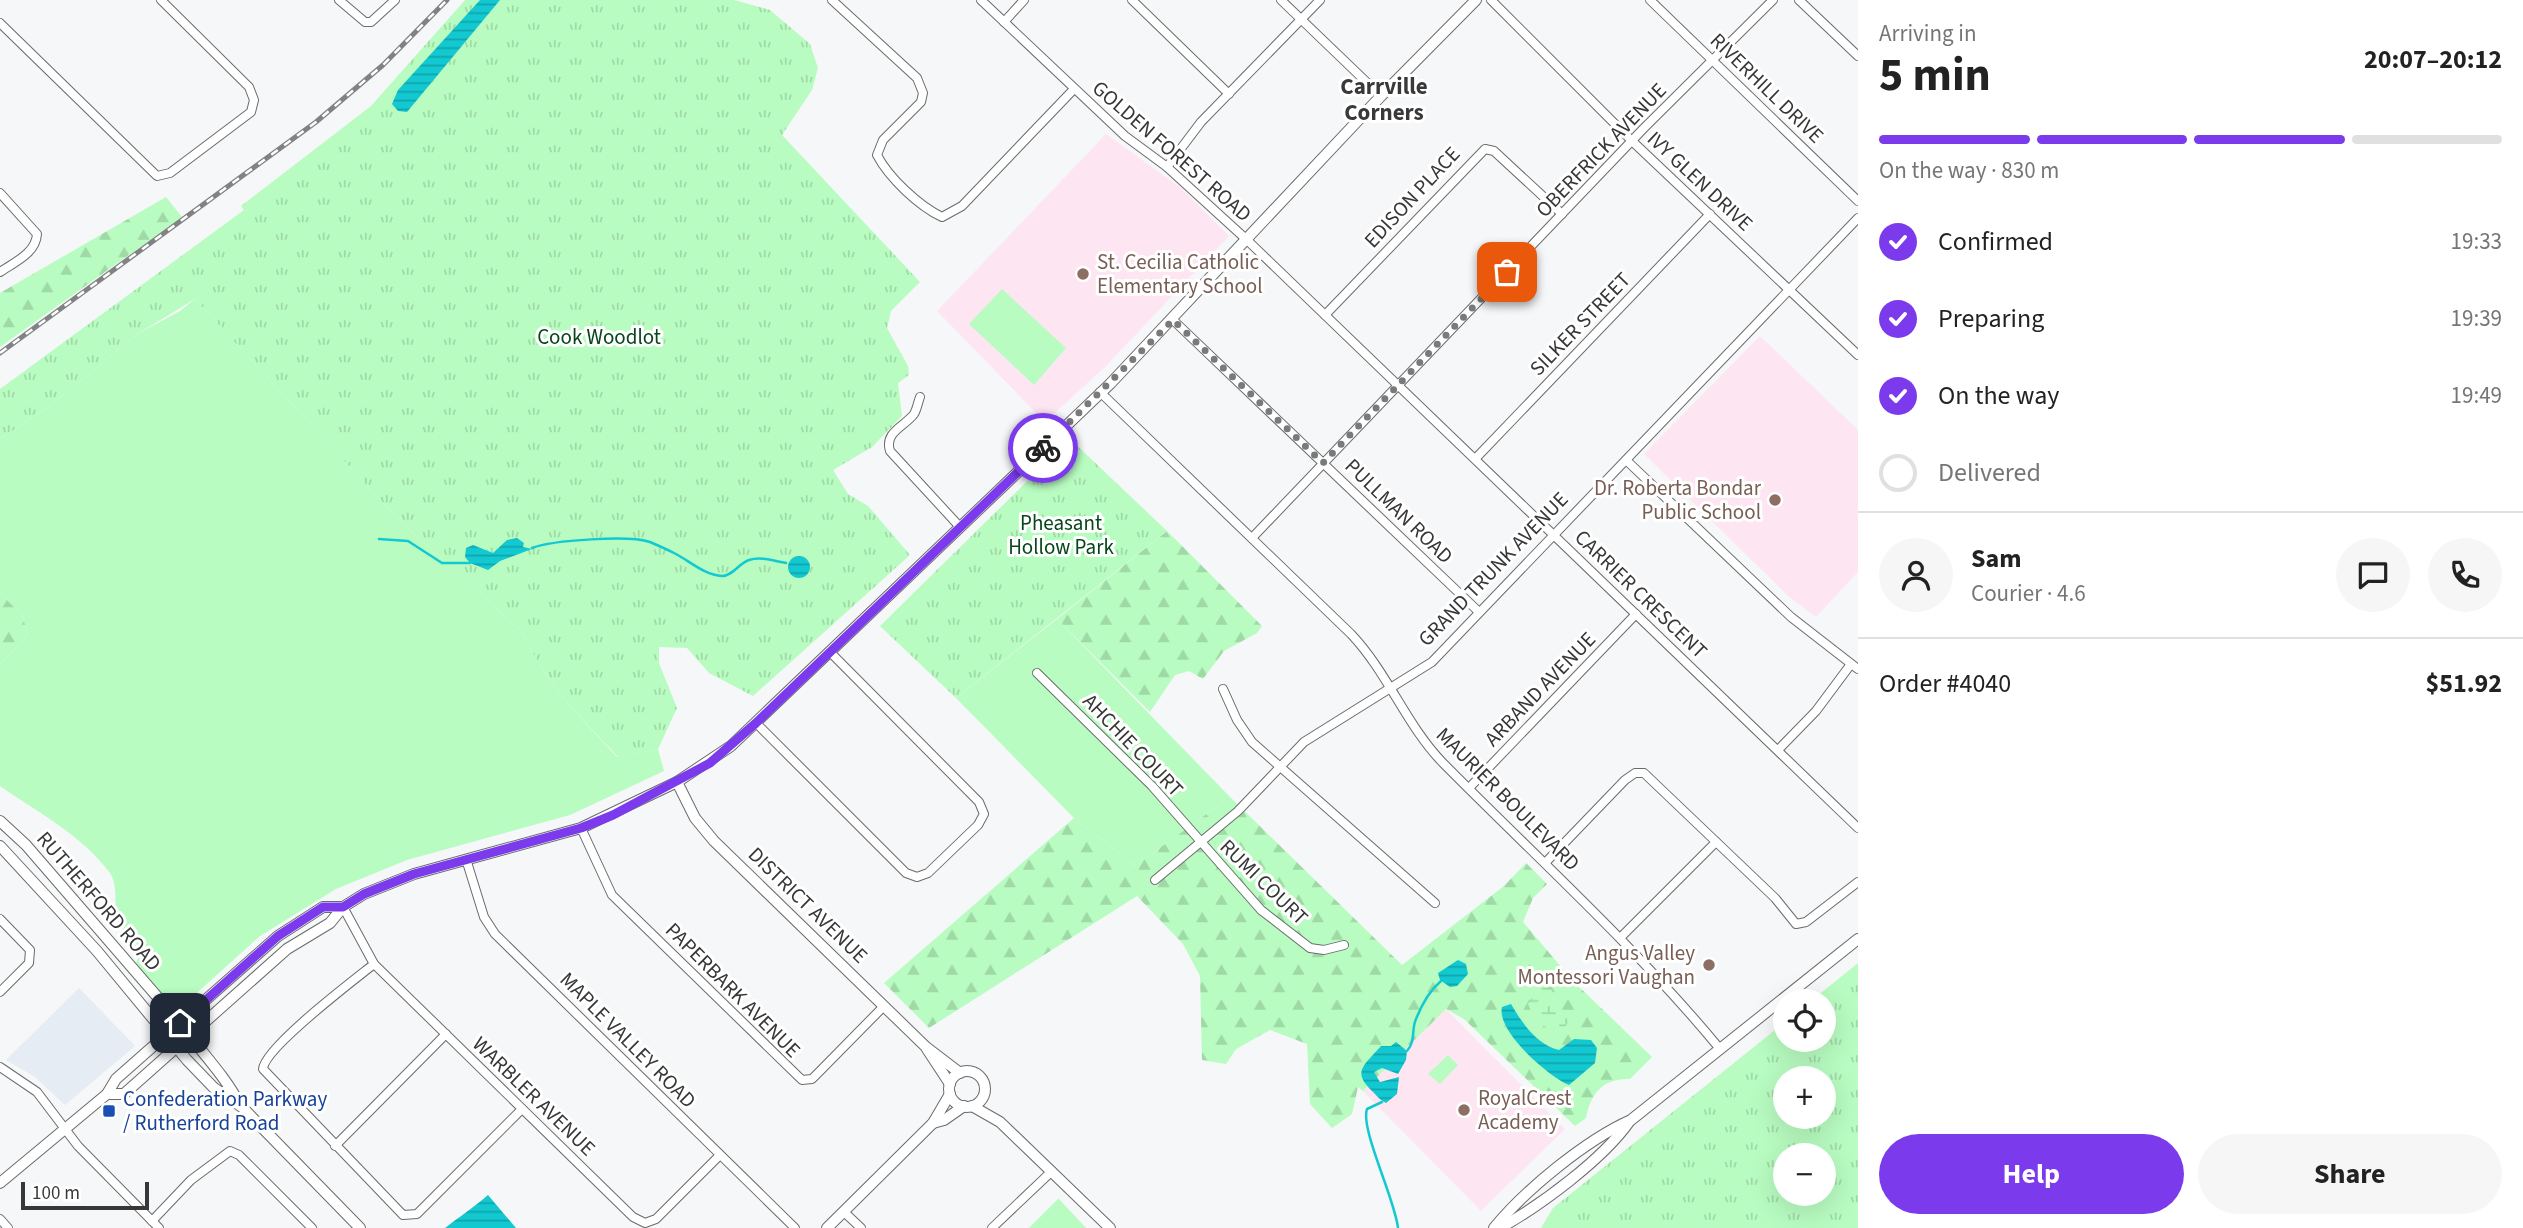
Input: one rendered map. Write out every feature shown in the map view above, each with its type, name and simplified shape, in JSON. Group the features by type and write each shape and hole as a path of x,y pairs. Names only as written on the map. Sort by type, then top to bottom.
{"street":[{"path":"0,23 157,176 170,173 251,112 254,100 249,87 161,0"},
{"path":"339,0 365,22 371,22 395,0"},
{"name":"GOLDEN FOREST ROAD","path":"832,0 917,78 921,86 921,102 883,140 877,155 884,168 932,212 942,217 962,206 1074,89"},
{"name":"GOLDEN FOREST ROAD","path":"981,0 1074,89 1125,135 1167,167 1247,240"},
{"path":"1004,22 1024,0"},
{"path":"1132,0 1229,94"},
{"path":"1281,0 1381,96"},
{"path":"1167,167 1201,122 1320,0"},
{"path":"107,1094 124,1094 287,949 330,923 343,907 364,894 414,874 581,828 677,782 710,763 756,723 1173,320 1381,96 1476,0"},
{"name":"IVY GLEN DRIVE","path":"1490,0 1632,141 1858,355"},
{"name":"RIVERHILL DRIVE","path":"1650,0 1858,201"},
{"name":"OBERFRICK AVENUE","path":"1251,538 1632,141 1773,0"},
{"path":"1799,0 1858,56"},
{"name":"EDISON PLACE","path":"1325,315 1485,149 1494,151 1562,214"},
{"path":"0,193 37,234 36,244 30,251 0,272"},
{"name":"SILKER STREET","path":"1476,458 1710,214"},
{"name":"GRAND TRUNK AVENUE","path":"1155,880 1201,845 1321,729 1432,662 1858,218"},
{"name":"CARRIER CRESCENT","path":"1247,240 1858,828"},
{"name":"PULLMAN ROAD","path":"1173,320 1479,612"},
{"name":"MAURIER BOULEVARD","path":"1100,392 1367,651 1423,740 1621,937 1720,1049"},
{"path":"920,397 916,412 891,435 888,444 890,451 960,527"},
{"path":"1626,460 1790,617 1854,666 1778,750"},
{"name":"ARBAND AVENUE","path":"1470,787 1636,614"},
{"path":"756,723 906,873 917,877 928,873 985,814 979,802 830,652"},
{"name":"AHCHIE COURT","path":"1037,673 1152,786 1201,845"},
{"path":"1223,689 1237,720 1252,742 1435,904"},
{"path":"1546,862 1635,773 1644,773 1775,898 1796,924 1806,922 1858,882"},
{"name":"DISTRICT AVENUE","path":"677,782 695,818 714,841 926,1047 960,1073"},
{"name":"RUTHERFORD ROAD","path":"0,821 26,845 225,1076 242,1107"},
{"name":"PAPERBARK AVENUE","path":"581,828 612,895 802,1080 811,1079 820,1071 884,1006"},
{"path":"1621,937 1716,842"},
{"name":"RUMI COURT","path":"1201,845 1250,900 1297,940 1310,948 1324,950 1344,945"},
{"name":"RUTHERFORD ROAD","path":"0,846 97,951 214,1088 242,1107 360,1228"},
{"name":"MAPLE VALLEY ROAD","path":"466,859 484,917 495,934 795,1228"},
{"path":"0,1183 107,1094 116,1079 278,936 323,907 343,907"},
{"name":"WARBLER AVENUE","path":"343,907 373,964 633,1217 645,1223 656,1219 720,1154"},
{"path":"0,919 30,950 29,962 0,992"},
{"path":"1500,1228 1520,1217 1614,1143 1631,1120 1858,939"},
{"path":"373,964 302,1023 263,1065 269,1078 403,1215 410,1217 417,1214 522,1109"},
{"path":"335,1146 446,1034"},
{"name":"DISTRICT AVENUE","path":"926,1047 950,1089"},
{"path":"0,1067 37,1092 78,1146 159,1228"},
{"path":"828,1228 933,1124 960,1073 969,1071 978,1075 984,1084 983,1096 1000,1122 1110,1228"},
{"path":"950,1089 956,1102 1000,1122"},
{"path":"933,1124 983,1096"},
{"path":"1494,1228 1511,1206 1605,1131 1631,1120"},
{"path":"152,1221 191,1180 230,1151 239,1155 312,1228"},
{"path":"992,1228 1052,1171"},
{"path":"844,1212 861,1228"},
{"path":"0,1219 8,1228"}],"shaded area":[{"name":"St. Cecilia Catholic Elementary School","path":"1106,134 1181,188 1229,236 1105,367 1045,422 937,311"},
{"name":"Dr. Roberta Bondar Public School","path":"1760,336 1858,430 1858,572 1816,617 1788,596 1644,454"},
{"path":"79,988 135,1046 65,1105 35,1077 6,1060"},
{"name":"RoyalCrest Academy","path":"1446,1009 1565,1129 1481,1211 1363,1091"}],"green space":[{"name":"Cook Woodlot","path":"465,0 734,0 770,10 810,44 818,68 812,90 782,135 920,282 891,311 887,328 908,366 909,375 898,383 902,416 872,447 833,470 848,494 868,506 910,555 753,696 709,673 687,648 659,647 659,663 677,708 658,749 618,757 568,704 544,672 520,630 398,519 195,299 139,333 48,407 0,439 0,389 244,210 241,206 371,106"},
{"path":"166,197 182,217 0,347 0,293"},
{"path":"1002,289 1066,348 1034,385 969,324"},
{"path":"195,299 398,519 520,630 544,672 568,704 617,757 658,749 664,771 570,815 407,860 336,889 260,936 189,1000 183,999 182,996 179,999 151,996 124,968 135,966 141,950 118,921 113,878 110,873 73,836 0,786 0,665 28,634 22,615 0,593 0,439 48,407 139,333 180,311"},
{"name":"Pheasant Hollow Park","path":"1070,439 1167,531 956,698 880,626"},
{"path":"1167,531 1262,626 1257,633 1224,651 1203,679 1189,671 1175,675 1150,712 1057,619"},
{"path":"0,593 22,615 28,634 0,665"},
{"path":"1057,619 1230,797 1135,866 1074,818 956,698"},
{"path":"1230,797 1402,965 1504,886 1526,863 1547,884 1533,898 1523,922 1574,982 1652,1057 1630,1079 1612,1081 1600,1089 1591,1101 1586,1118 1575,1126 1464,1019 1446,1009 1363,1091 1358,1087 1352,1114 1332,1128 1310,1104 1307,1044 1270,1030 1236,1049 1226,1064 1202,1060 1200,976 1183,944 1137,896 929,1028 884,983 1074,818 1135,866"},
{"path":"1858,963 1858,1228 1541,1228 1553,1208 1773,1032 1773,1052 1836,1052 1836,989 1826,989"},
{"path":"1547,982 1569,1022 1562,1030 1550,1029 1540,1023 1528,1004 1541,984"},
{"path":"1448,1055 1458,1065 1440,1084 1428,1074"},
{"path":"1058,1199 1086,1228 1029,1228"}],"water":[{"path":"480,0 500,0 407,112 398,111 392,104 398,90"},
{"path":"517,538 524,543 523,547 532,549 500,561 488,570 470,563 465,557 466,548 473,545 493,553 507,540"},
{"path":"795,556 803,556 810,563 810,571 803,578 795,578 788,571 788,563"},
{"path":"1458,960 1466,964 1468,974 1457,986 1450,987 1440,980 1438,973"},
{"path":"1511,1004 1531,1032 1551,1047 1559,1050 1574,1039 1591,1040 1597,1048 1595,1063 1569,1085 1560,1080 1525,1052 1507,1028 1502,1017 1502,1007"},
{"path":"1396,1042 1407,1051 1406,1060 1398,1074 1382,1068 1374,1072 1380,1082 1399,1077 1397,1094 1386,1103 1366,1085 1361,1073 1365,1064 1381,1046 1391,1046"},
{"path":"488,1195 516,1228 445,1228 477,1204"}],"waterway":[{"path":"379,539 408,541 442,563 470,563"},
{"path":"532,548 591,539 640,540 668,550 709,573 722,576 754,559 786,563"},
{"path":"1407,1051 1412,1043 1421,1008 1429,993 1441,981"},
{"path":"1382,1102 1367,1109 1366,1119 1398,1228"}],"railway":[{"path":"0,353 316,122 383,65 447,0"}],"way so far":[{"path":"1043,448 1173,320 1323,463 1507,272"}],"place":[{"name":"St. Cecilia Catholic Elementary School","path":"1083,274"},
{"name":"Dr. Roberta Bondar Public School","path":"1775,500"},
{"name":"Angus Valley Montessori Vaughan","path":"1709,965"},
{"name":"RoyalCrest Academy","path":"1464,1110"},
{"name":"Confederation Parkway / Rutherford Road","path":"109,1111"}],"district":[{"name":"Carrville Corners","path":"1384,99"}],"route":[{"path":"180,1023 278,936 323,907 343,907 364,894 414,874 581,828 613,815 710,763 756,723 1043,448"}]}
